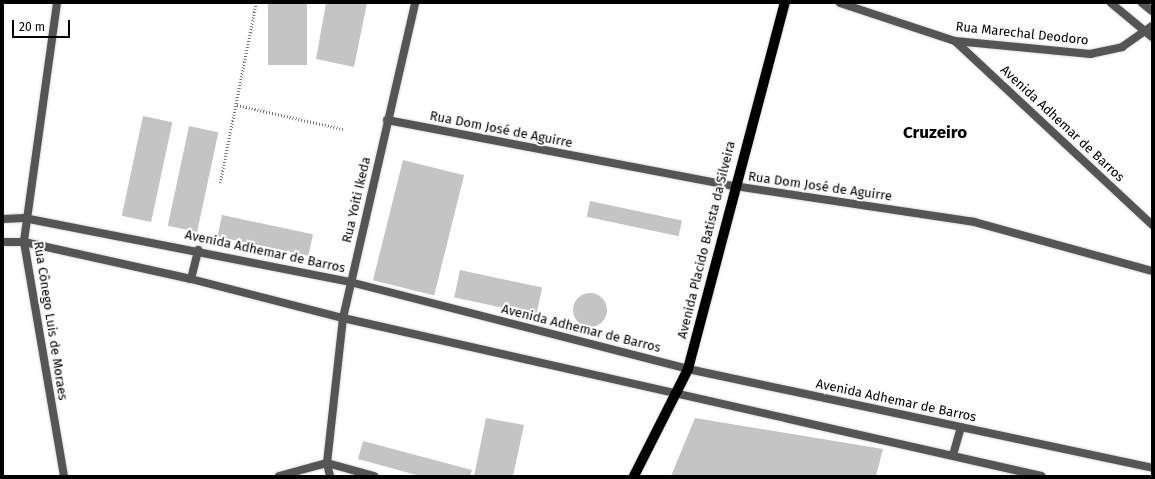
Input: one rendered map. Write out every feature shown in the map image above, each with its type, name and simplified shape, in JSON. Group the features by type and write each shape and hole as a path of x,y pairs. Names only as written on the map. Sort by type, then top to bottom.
{"main road":[{"name":"Avenida Placido Batista da Silveira","path":"634,476 679,392 688,369 734,186 785,3"}],"street":[{"name":"Rua Cônego Luis de Moraes","path":"58,3 24,218 24,242 64,476"},
{"name":"Rua Yoiti Ikeda","path":"330,476 327,463 343,318 387,120 415,3"},
{"name":"Rua Marechal Deodoro","path":"840,3 955,41 1090,54 1122,47 1149,35 1152,26"},
{"path":"1111,3 1149,35"},
{"path":"1142,3 1152,11"},
{"name":"Avenida Adhemar de Barros","path":"955,41 1152,225"},
{"name":"Rua Dom José de Aguirre","path":"387,120 734,186 974,222 1152,270"},
{"name":"Avenida Adhemar de Barros","path":"3,219 24,218 198,250 350,282 688,369 1152,468"},
{"path":"3,242 24,242 191,279 343,318 679,392 1041,476"},
{"path":"191,279 198,250"},
{"path":"953,456 961,427"},
{"path":"280,476 327,463 374,476"}],"path":[{"path":"220,183 237,105 256,3"},
{"path":"237,105 343,129"}],"building":[{"path":"268,3 307,3 307,65 268,65"},
{"path":"326,3 367,3 354,67 316,59"},
{"path":"143,116 172,122 151,222 122,216"},
{"path":"189,126 218,132 197,232 168,226"},
{"path":"403,160 464,175 434,296 373,280"},
{"path":"590,201 682,221 679,236 587,217"},
{"path":"222,215 313,234 308,256 217,237"},
{"path":"460,270 542,287 536,315 454,297"},
{"path":"587,293 593,293 597,294 604,300 607,310 606,317 600,324 593,327 587,327 583,326 576,320 573,313 573,307 574,303 580,296"},
{"path":"486,418 524,425 513,476 474,476"},
{"path":"695,418 883,449 876,476 671,476"},
{"path":"363,441 472,470 470,476 420,476 358,459"}],"district":[{"name":"Cruzeiro","path":"935,133"}]}
